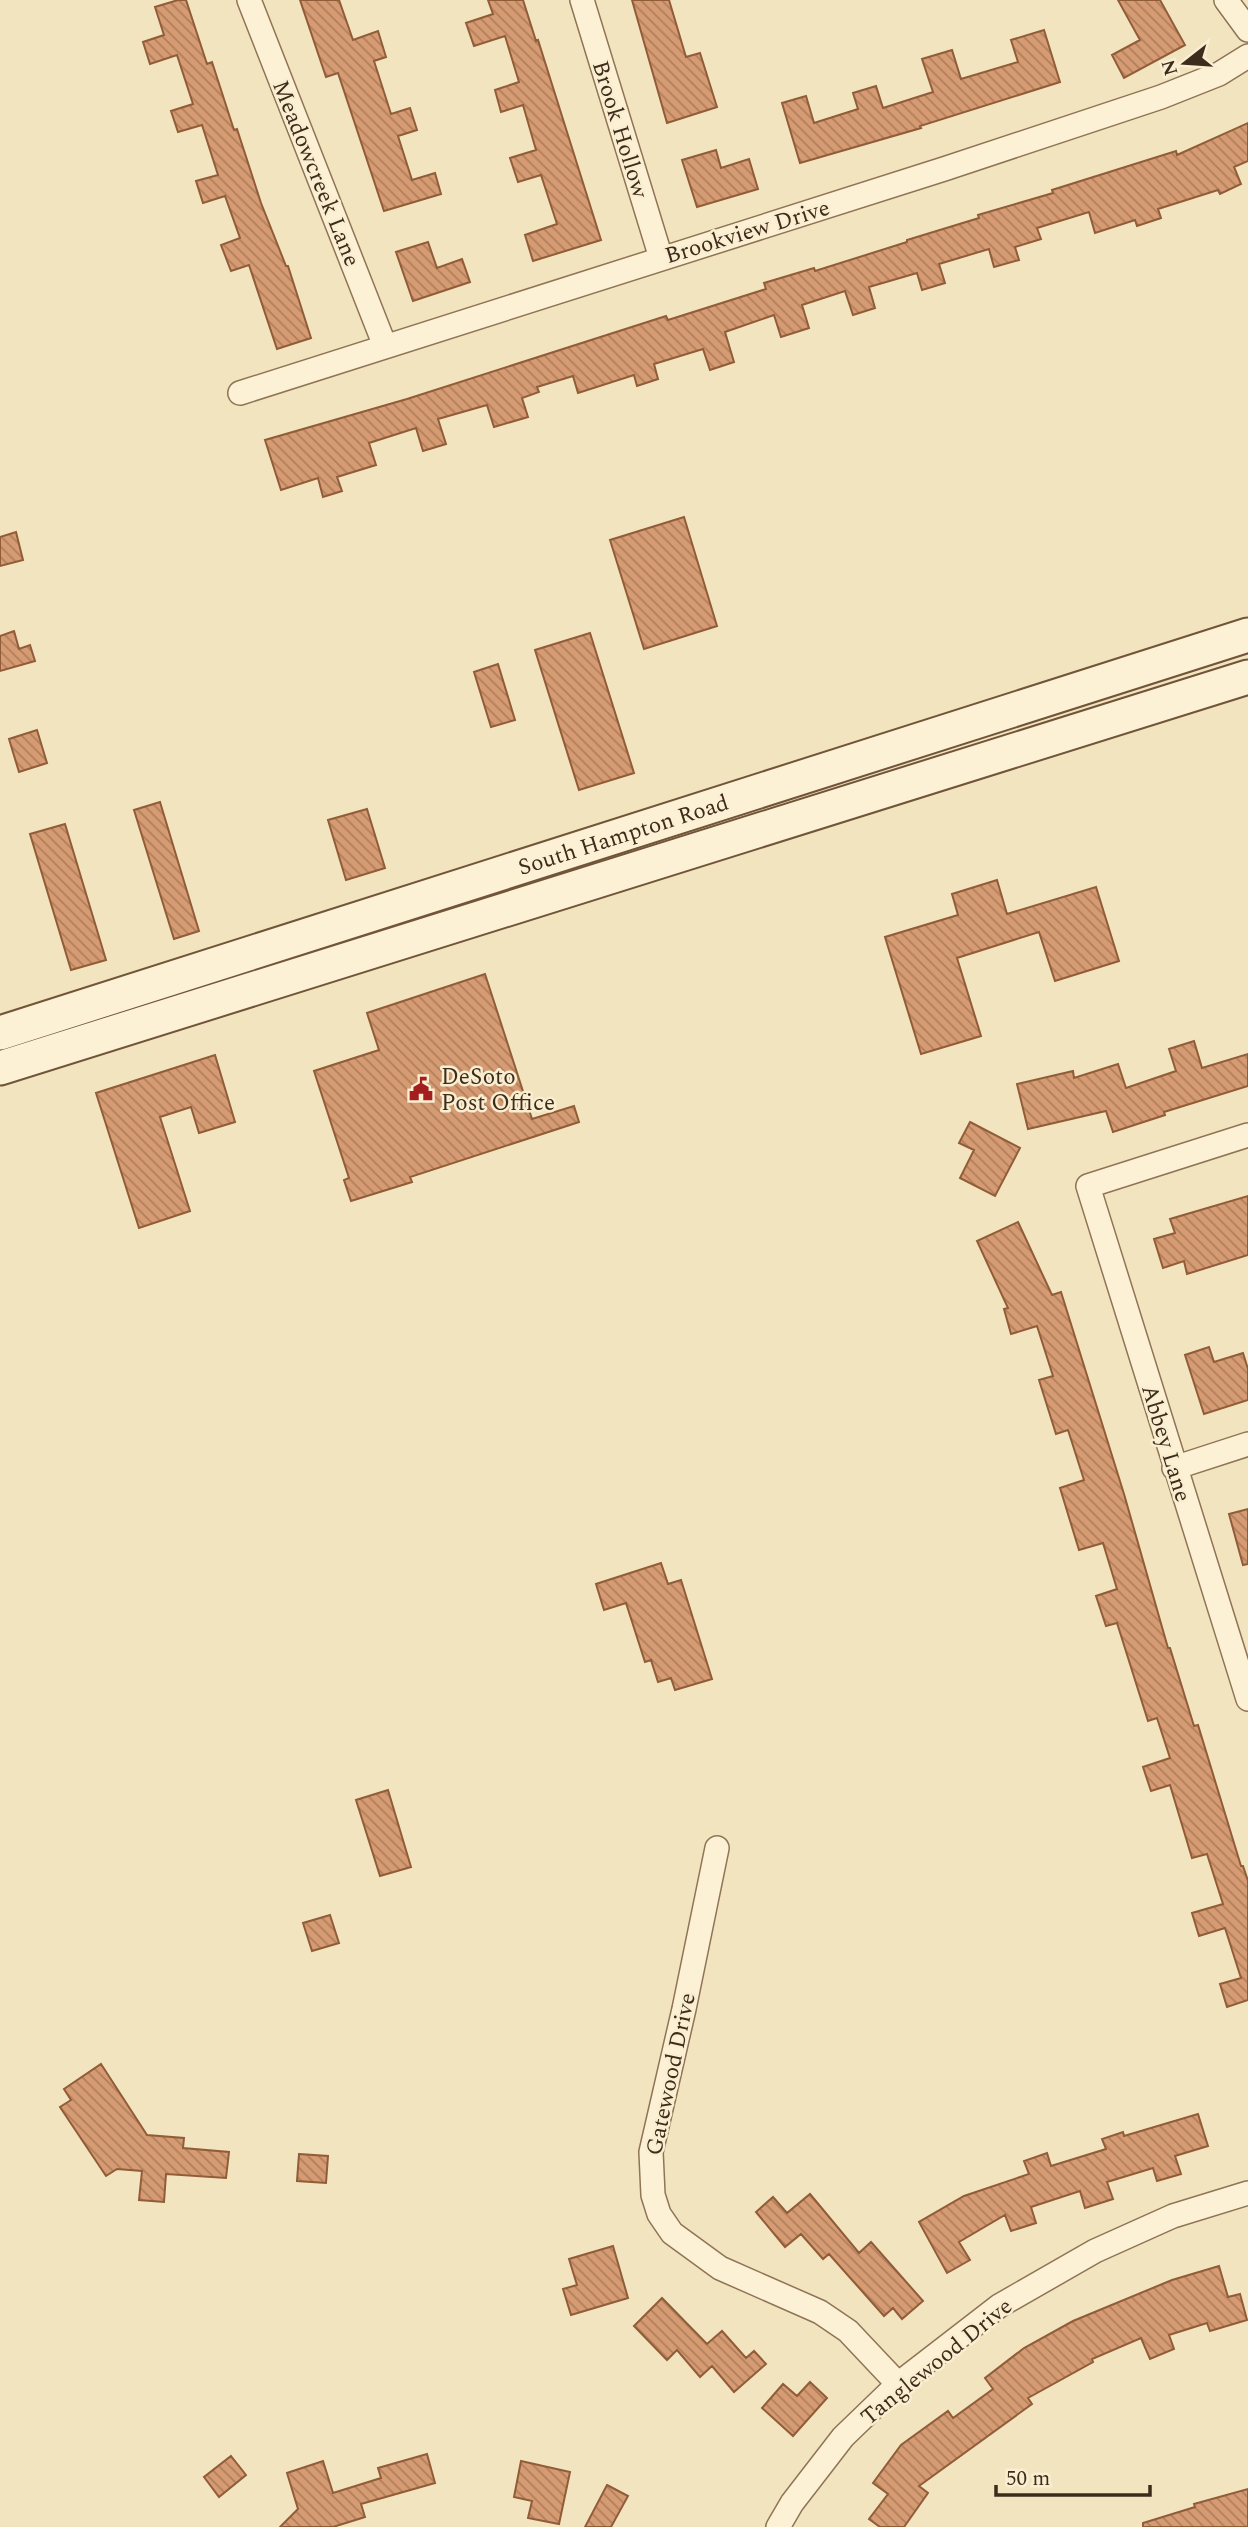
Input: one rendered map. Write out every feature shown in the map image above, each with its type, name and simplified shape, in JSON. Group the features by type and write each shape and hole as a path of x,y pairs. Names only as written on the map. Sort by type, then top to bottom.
{"main road":[{"name":"South Hampton Road","path":"0,1033 1248,635"},
{"path":"1190,653 1204,692"},
{"name":"South Hampton Road","path":"0,1068 1248,677"},
{"path":"762,790 772,827"},
{"path":"575,850 587,886"},
{"path":"241,957 251,991"},
{"path":"65,1013 75,1045"}],"street":[{"name":"Meadowcreek Lane","path":"248,0 385,345"},
{"name":"Brook Hollow","path":"582,0 661,258"},
{"path":"1226,0 1248,30"},
{"name":"Brookview Drive","path":"240,393 944,169 1161,97 1219,74 1248,56"},
{"name":"Abbey Lane","path":"1248,1135 1088,1185 1248,1699"},
{"path":"1174,1468 1248,1444"},
{"name":"Gatewood Drive","path":"717,1848 684,2009 650,2152 653,2195 659,2214 672,2233 720,2268 820,2312 848,2331 898,2384"},
{"name":"Tanglewood Drive","path":"778,2527 792,2503 843,2437 898,2384 999,2306 1095,2251 1173,2217 1248,2193"}],"building":[{"path":"186,0 207,64 212,62 261,203 288,266 311,338 277,349 249,265 231,271 221,245 240,238 225,196 203,203 196,181 218,175 202,125 178,132 171,111 193,104 177,55 150,64 143,42 164,35 155,7"},
{"path":"300,0 339,0 353,40 378,31 386,57 374,61 391,114 410,108 417,130 398,136 412,180 435,173 441,194 384,211 338,73 326,77"},
{"path":"488,0 523,0 601,240 533,261 525,235 557,224 541,175 518,182 510,158 536,150 523,105 501,112 495,90 519,82 505,36 474,46 466,23 493,14"},
{"path":"632,0 669,0 686,57 700,53 717,107 667,123"},
{"path":"1118,0 1160,0 1185,45 1124,78 1112,55 1140,40"},
{"path":"1044,30 1060,82 920,126 921,128 800,163 782,103 806,96 814,123 858,109 853,93 876,86 883,108 933,92 922,59 952,50 961,79 1018,62 1011,40"},
{"path":"1248,123 1248,161 1234,167 1241,184 1220,194 1218,190 1158,209 1161,218 1137,226 1135,220 1095,233 1089,212 1037,228 1041,239 1015,247 1019,260 994,267 989,249 939,264 945,283 922,290 917,273 869,287 875,308 853,315 845,291 802,305 809,328 781,337 774,315 725,332 734,362 710,370 703,349 654,364 658,379 637,386 634,375 578,393 573,376 537,387 539,392 522,398 528,417 494,427 487,405 438,419 446,444 423,451 416,428 369,443 376,465 337,477 342,491 323,497 318,478 281,490 265,440 407,399 666,316 668,320 766,289 764,283 814,268 815,271 907,242 979,218 978,215 1053,193 1052,190 1176,151 1177,155"},
{"path":"716,150 721,168 749,159 758,189 697,207 682,160"},
{"path":"428,242 437,268 462,259 470,282 413,301 396,252"},
{"path":"684,517 717,626 644,649 610,540"},
{"path":"16,532 23,560 0,566 0,537"},
{"path":"14,631 19,649 30,645 35,661 0,671 0,636"},
{"path":"590,633 634,773 579,790 535,650"},
{"path":"498,664 515,720 491,727 474,672"},
{"path":"37,730 47,763 19,772 9,739"},
{"path":"160,802 199,931 174,939 134,810"},
{"path":"367,809 385,868 346,880 328,820"},
{"path":"65,824 106,960 71,970 30,834"},
{"path":"997,880 1007,914 1096,887 1119,961 1055,981 1039,932 957,958 981,1036 921,1054 885,937 958,915 952,894"},
{"name":"DeSoto Post Office","path":"485,974 532,1119 574,1106 579,1122 410,1177 412,1182 351,1201 344,1180 349,1178 314,1071 379,1050 367,1013"},
{"path":"1194,1041 1202,1068 1248,1054 1248,1086 1164,1112 1165,1115 1113,1132 1106,1111 1028,1129 1017,1084 1073,1071 1074,1078 1118,1064 1126,1088 1176,1071 1169,1049"},
{"path":"215,1055 235,1122 199,1133 191,1107 160,1117 190,1211 139,1228 96,1093"},
{"path":"970,1122 1020,1148 995,1196 960,1178 974,1150 959,1143"},
{"path":"1248,1196 1248,1255 1187,1274 1184,1261 1163,1268 1154,1239 1175,1233 1170,1219"},
{"path":"1018,1222 1052,1295 1061,1292 1124,1494 1168,1648 1194,1726 1198,1725 1248,1881 1248,2000 1227,2007 1220,1984 1241,1978 1225,1928 1199,1936 1192,1913 1223,1904 1207,1854 1192,1858 1170,1785 1151,1791 1143,1767 1170,1758 1157,1718 1148,1721 1117,1623 1106,1626 1096,1596 1117,1589 1103,1543 1079,1550 1060,1488 1084,1480 1068,1430 1056,1434 1039,1380 1053,1376 1037,1326 1011,1334 1004,1309 1008,1308 977,1241"},
{"path":"1209,1347 1214,1362 1243,1353 1248,1369 1248,1400 1204,1414 1185,1355"},
{"path":"1248,1509 1248,1564 1243,1565 1229,1514"},
{"path":"661,1563 668,1584 681,1580 712,1679 675,1690 671,1678 658,1682 651,1660 645,1662 626,1603 604,1610 596,1584"},
{"path":"388,1790 411,1867 380,1876 356,1800"},
{"path":"330,1915 339,1943 312,1951 303,1923"},
{"path":"101,2064 147,2135 184,2138 183,2148 229,2152 226,2178 166,2174 164,2202 139,2200 142,2171 117,2169 106,2176 60,2107 71,2100 64,2089"},
{"path":"1198,2114 1208,2146 1175,2156 1181,2174 1157,2181 1153,2168 1107,2182 1113,2199 1085,2208 1080,2191 1031,2207 1036,2223 1011,2231 1005,2215 959,2242 970,2260 947,2273 919,2222 964,2196 1029,2174 1024,2161 1047,2153 1051,2166 1106,2149 1102,2139 1123,2132 1124,2136"},
{"path":"299,2154 328,2156 326,2183 297,2181"},
{"path":"810,2194 859,2253 871,2242 923,2301 902,2319 893,2308 884,2316 829,2254 823,2259 801,2234 785,2247 756,2212 773,2197 787,2213"},
{"path":"613,2246 628,2298 571,2315 563,2289 577,2285 569,2259"},
{"path":"1219,2266 1228,2297 1240,2294 1247,2320 1210,2331 1207,2323 1169,2335 1174,2349 1150,2359 1141,2338 1092,2359 1093,2362 1028,2398 1032,2404 919,2486 928,2493 904,2527 880,2527 869,2519 888,2494 873,2483 901,2445 948,2411 953,2418 993,2389 985,2378 1024,2348 1073,2321 1172,2280"},
{"path":"662,2298 707,2344 722,2331 746,2358 754,2351 766,2364 734,2392 712,2366 700,2377 677,2350 667,2360 634,2326"},
{"path":"810,2382 827,2398 793,2436 762,2408 783,2384 797,2396"},
{"path":"427,2454 435,2483 361,2504 365,2517 333,2527 280,2527 298,2509 287,2473 323,2461 333,2493 381,2478 378,2468"},
{"path":"231,2456 246,2475 219,2497 204,2477"},
{"path":"521,2461 570,2472 559,2524 528,2518 532,2501 514,2497"},
{"path":"607,2485 628,2496 611,2527 585,2527"},
{"path":"1248,2489 1248,2527 1143,2527 1143,2523 1195,2507 1194,2504"}],"place":[{"name":"DeSoto Post Office","path":"421,1089"}]}
